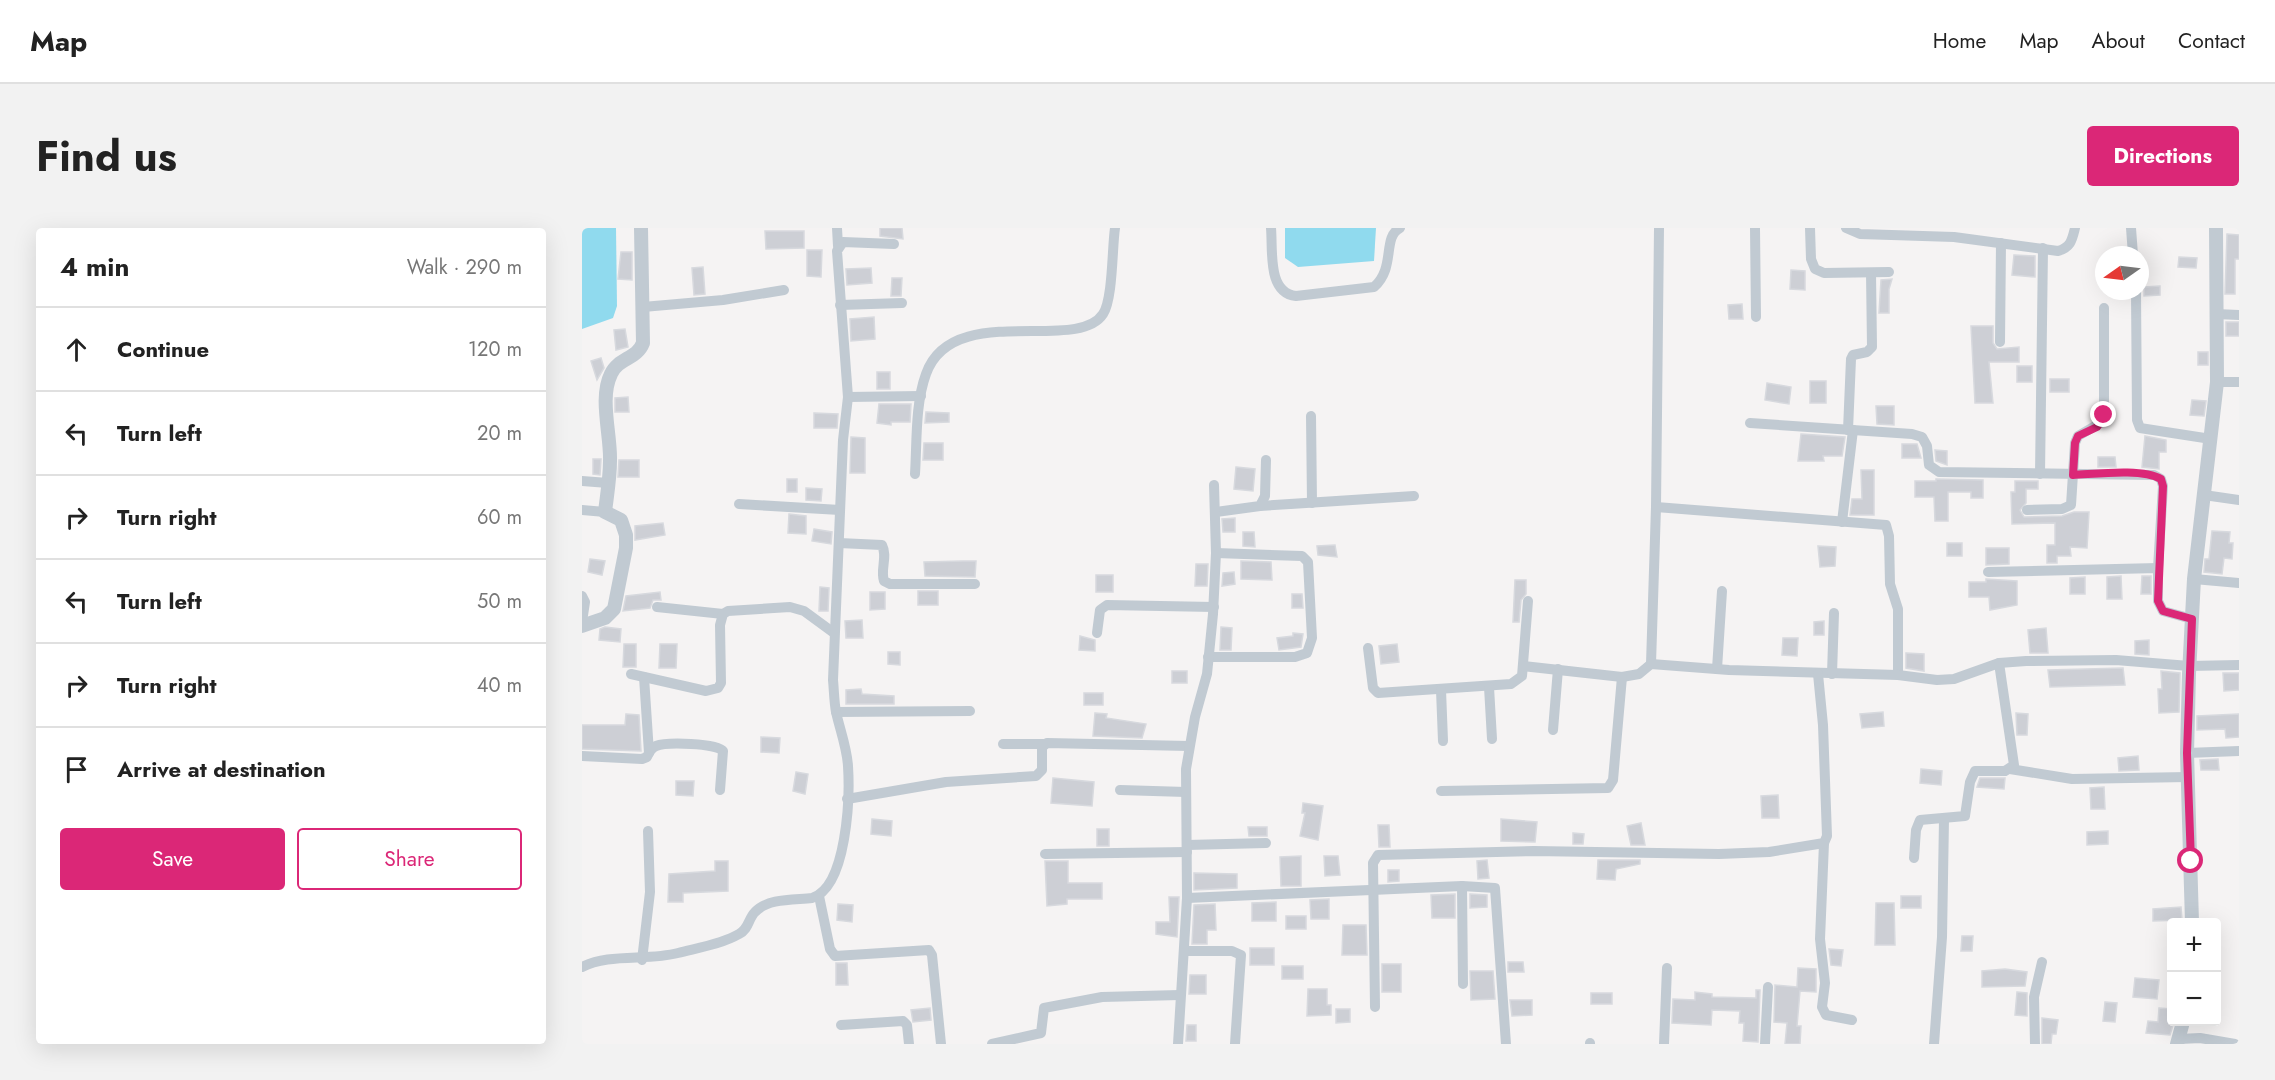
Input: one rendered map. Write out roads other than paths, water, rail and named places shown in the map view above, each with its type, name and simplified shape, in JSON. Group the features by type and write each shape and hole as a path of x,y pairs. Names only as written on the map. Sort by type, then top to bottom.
{"street":[{"path":"605,512 610,460 608,389 611,374 619,364 639,353 643,343 641,228"},
{"path":"582,967 600,961 642,960 677,954 731,938 746,929 753,913 763,906 819,896 830,886 840,859 848,798 848,765 836,712 833,680 840,510 848,398 840,305 837,228"},
{"path":"915,474 921,396 926,373 933,360 969,336 1089,325 1102,315 1108,302 1115,228"},
{"path":"1271,228 1274,273 1279,288 1286,295 1296,296 1374,286 1384,278 1391,237 1400,228"},
{"path":"1651,664 1656,507 1659,228"},
{"path":"1755,228 1756,317"},
{"path":"1810,228 1810,259 1815,269 1824,273 1889,272"},
{"path":"1846,228 1860,234 1954,237 2058,251 2066,249 2071,243 2075,228"},
{"path":"2131,228 2132,246"},
{"path":"2192,918 2187,753 2189,666 2194,579 2217,382 2216,228"},
{"path":"838,246 851,241 894,244"},
{"path":"2000,342 2001,243"},
{"path":"2040,474 2043,248"},
{"path":"1842,522 1850,430 1851,359 1852,356 1867,352 1872,347 1871,273"},
{"path":"643,307 714,301 784,290"},
{"path":"2136,300 2137,420 2140,428 2211,439"},
{"path":"840,305 902,303"},
{"path":"2027,510 2069,507 2075,443 2078,436 2097,427 2104,415 2104,308"},
{"path":"2216,314 2239,315"},
{"path":"2217,382 2239,382"},
{"path":"848,398 921,396"},
{"path":"1311,416 1312,503"},
{"path":"1750,423 1912,434 1923,437 1927,446 1929,465 1939,472 2154,475 2161,479 2163,486 2158,601 2163,611 2192,619"},
{"path":"1260,506 1265,496 1266,460"},
{"path":"582,481 608,483"},
{"path":"1178,1044 1187,898 1186,792 1189,746 1207,674 1214,606 1216,512 1214,485"},
{"path":"2204,495 2239,500"},
{"path":"1216,512 1260,506 1414,496"},
{"path":"739,504 840,510"},
{"path":"1656,507 1881,523 1888,530 1889,573 1898,609 1898,675"},
{"path":"582,510 605,512 621,520 626,535 614,609 605,618 582,624 585,602 582,596"},
{"path":"839,543 882,545 885,558 882,576 884,581 890,584 975,584"},
{"path":"1208,657 1295,657 1307,653 1312,638 1308,562 1302,556 1216,553"},
{"path":"1988,572 2158,568"},
{"path":"2194,579 2239,583"},
{"path":"1717,669 1722,591"},
{"path":"1368,648 1375,692 1489,687 1518,681 1523,666 1528,601"},
{"path":"1097,633 1100,610 1107,605 1214,606"},
{"path":"657,607 723,614 728,611 790,607 804,611 834,633"},
{"path":"1832,674 1834,613"},
{"path":"631,674 706,691 718,688 721,683 720,625 723,614"},
{"path":"1523,666 1623,676 1639,674 1651,664 1954,679 1999,663 2116,660 2189,666 2239,664"},
{"path":"1999,663 2014,757 2010,769"},
{"path":"1553,730 1558,669"},
{"path":"1818,674 1827,836 1824,843 1820,939 1825,983 1822,1007 1826,1015 1852,1020"},
{"path":"1441,791 1608,788 1613,780 1623,676"},
{"path":"644,677 649,753"},
{"path":"1489,687 1492,739"},
{"path":"1441,690 1443,741"},
{"path":"836,712 970,711"},
{"path":"1003,744 1075,742 1189,746"},
{"path":"582,756 642,759 652,748 662,744 720,747 723,756 720,790"},
{"path":"848,798 946,782 1036,776 1042,771 1044,744"},
{"path":"2187,753 2239,751"},
{"path":"1914,858 1917,823 1925,819 1965,816 1970,782 1975,771 2010,769 2072,779 2188,777"},
{"path":"1120,790 1186,792"},
{"path":"1934,1044 1942,937 1944,819"},
{"path":"642,960 650,892 648,831"},
{"path":"1045,854 1266,843"},
{"path":"1375,1007 1372,890 1374,858 1385,853 1546,851 1719,854 1769,852 1824,843"},
{"path":"1187,898 1462,886 1495,888 1506,1044"},
{"path":"1462,886 1463,984"},
{"path":"819,896 830,949 835,956 929,950 932,956 941,1044"},
{"path":"1184,951 1232,951 1241,955 1236,1044"},
{"path":"2035,1044 2034,997 2042,962"},
{"path":"1664,1044 1667,968"},
{"path":"1765,1044 1768,987"},
{"path":"992,1044 1041,1033 1044,1008 1102,997 1180,994"},
{"path":"841,1026 903,1021 907,1025 909,1044"},
{"path":"2182,1026 2178,1042 2200,1038 2235,1044"}],"water":[{"path":"582,228 616,228 617,306 613,318 582,329"},
{"path":"1285,228 1376,228 1374,261 1298,267 1285,258"}]}
